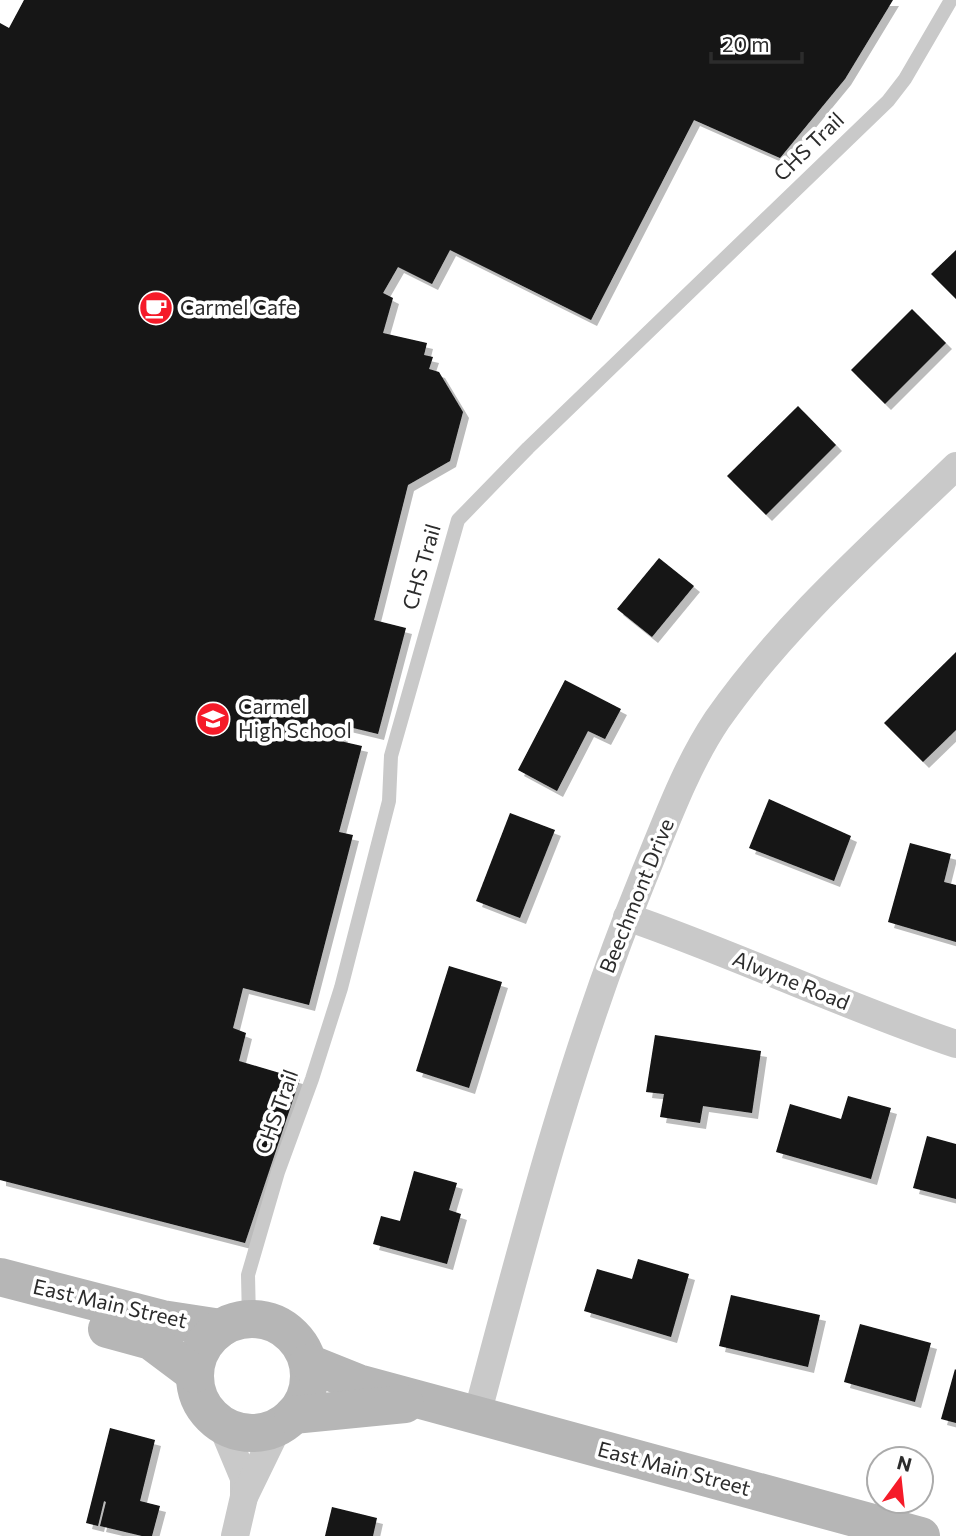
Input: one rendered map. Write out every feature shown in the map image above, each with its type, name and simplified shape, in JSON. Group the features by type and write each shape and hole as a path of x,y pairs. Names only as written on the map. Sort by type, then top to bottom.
{"main road":[{"name":"East Main Street","path":"0,1277 162,1320 235,1324"},
{"name":"East Main Street","path":"0,1301 150,1341 195,1374"},
{"path":"258,1319 276,1324 292,1334 303,1349 308,1363 309,1386 302,1404 286,1420 257,1433 238,1431 221,1423 207,1411 198,1394 195,1374 198,1357 208,1340 235,1324 258,1319"},
{"name":"East Main Street","path":"308,1363 358,1383 921,1536"},
{"name":"East Main Street","path":"286,1420 428,1401"}],"street":[{"name":"Beechmont Drive","path":"477,1415 566,1093 599,990 679,792 716,723 757,667 826,591 956,466"},
{"name":"Alwyne Road","path":"627,917 669,931 911,1029 956,1044"},
{"path":"234,1536 244,1497 286,1420"},
{"path":"221,1423 244,1478 244,1497"}],"lane":[{"name":"CHS Trail","path":"235,1324 278,1171 312,1079 341,988 389,801 391,756 458,520 528,448 888,101 905,79 951,0"}],"building":[{"name":"Carmel High School","path":"24,0 893,0 845,79 780,158 694,120 591,320 450,250 432,284 398,267 383,293 393,298 383,333 427,343 424,355 433,357 429,369 439,372 463,412 450,461 408,485 374,620 406,628 378,734 345,726 340,741 362,746 339,832 353,835 309,1005 243,988 233,1028 246,1033 239,1061 300,1079 245,1243 0,1180 0,23 9,28"},
{"path":"956,250 956,299 931,274"},
{"path":"912,309 946,343 885,404 851,370"},
{"path":"798,406 836,445 766,515 727,476"},
{"path":"659,558 694,586 652,637 617,609"},
{"path":"956,652 956,730 923,762 884,723"},
{"path":"565,680 621,709 605,739 588,731 557,791 518,770"},
{"path":"769,799 851,836 834,881 749,848"},
{"path":"510,813 555,830 520,918 476,901"},
{"path":"910,843 951,854 944,882 956,885 956,942 888,922"},
{"path":"449,966 502,982 469,1088 416,1071"},
{"path":"655,1035 761,1051 752,1113 703,1106 700,1123 660,1117 664,1094 646,1092"},
{"path":"848,1096 891,1108 871,1179 776,1152 790,1104 841,1119"},
{"path":"927,1136 956,1144 956,1199 913,1188"},
{"path":"414,1171 457,1183 449,1210 461,1214 447,1264 373,1244 381,1216 400,1221"},
{"path":"638,1259 689,1274 671,1337 584,1311 597,1269 632,1279"},
{"path":"731,1295 820,1315 808,1367 719,1346"},
{"path":"860,1324 931,1343 915,1402 844,1382"},
{"path":"956,1370 956,1423 941,1419"},
{"path":"110,1428 155,1440 140,1501 160,1506 152,1536 100,1526 106,1502 104,1501 98,1526 86,1523"},
{"path":"332,1507 377,1518 373,1536 325,1536"}],"place":[{"name":"Carmel Cafe","path":"156,308"},
{"name":"Carmel High School","path":"213,719"}]}
